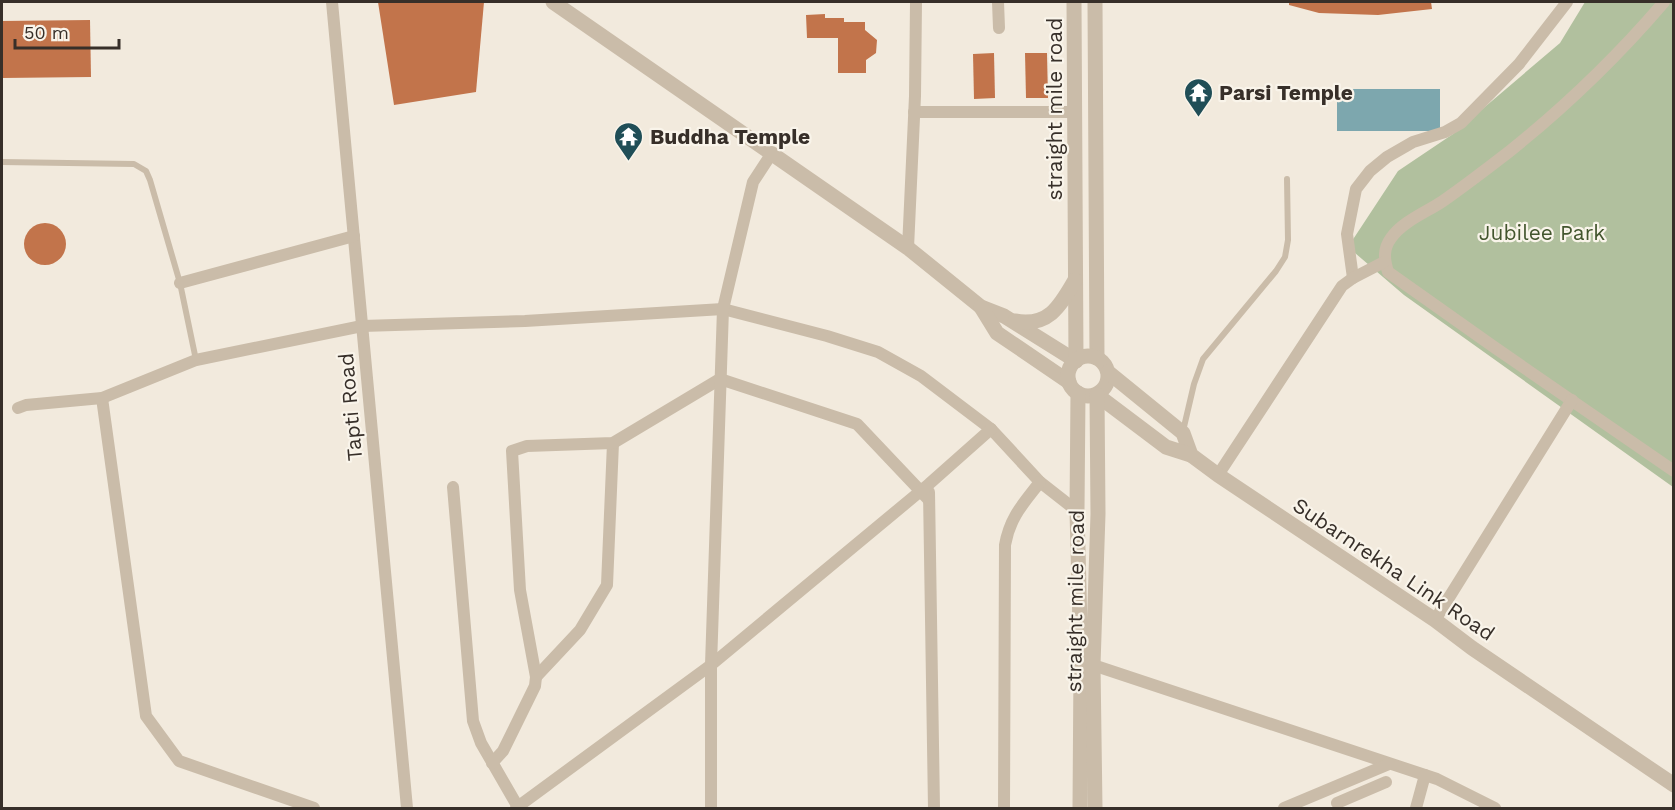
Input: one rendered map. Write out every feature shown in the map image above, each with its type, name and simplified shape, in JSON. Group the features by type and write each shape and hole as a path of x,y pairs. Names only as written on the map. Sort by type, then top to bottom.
{"street":[{"name":"Tapti Road","path":"332,2 407,808"},
{"path":"553,2 909,248 981,307 1012,320 1076,361 1085,356 1097,358 1103,362 1108,372 1183,433 1191,455"},
{"path":"909,248 915,2"},
{"path":"999,2 999,28"},
{"name":"straight mile road","path":"1074,2 1076,361 1069,371 1077,416 1081,665 1080,808"},
{"name":"straight mile road","path":"1095,2 1097,358"},
{"path":"1353,278 1347,234 1356,189 1370,171 1387,157 1413,142 1445,132 1461,123 1519,64 1567,2"},
{"path":"1664,2 1589,84 1510,151 1443,201 1405,225 1392,237 1385,251 1384,262 1388,272 1674,471"},
{"path":"914,112 1074,112"},
{"path":"711,808 711,665 723,309 753,182 772,153"},
{"path":"180,283 354,236"},
{"path":"1218,475 1342,286 1384,262"},
{"path":"1012,320 1028,323 1049,315 1062,302 1076,279"},
{"path":"981,307 997,333 1087,397 1097,395"},
{"path":"18,408 26,405 102,398 196,360 362,326 525,321 723,309 878,352 921,376 991,429 1040,482 1077,511"},
{"name":"straight mile road","path":"1095,808 1093,665 1098,514 1097,395 1106,386 1108,372"},
{"path":"492,763 503,751 535,686 536,677 520,590 512,451 527,446 613,443 720,379 857,424 926,492 934,808"},
{"name":"Subarnrekha Link Road","path":"1097,395 1166,447 1191,455 1674,784"},
{"path":"102,398 146,716 179,761 314,808"},
{"path":"1435,620 1572,400"},
{"path":"453,487 473,721 492,763 517,808 711,665 926,492 991,429"},
{"path":"536,677 580,630 607,585 613,443"},
{"path":"1004,808 1005,545 1008,528 1014,515 1040,482"},
{"path":"1093,665 1437,779 1495,808"},
{"path":"1284,808 1389,764"},
{"path":"1416,808 1425,775"},
{"path":"1337,803 1386,782"}],"lane":[{"path":"2,162 113,162 134,164 146,171 180,283 196,360"},
{"path":"1183,433 1194,384 1203,359 1286,257 1287,179"}],"green space":[{"name":"Jubilee Park","path":"1585,2 1673,2 1673,487 1404,295 1348,247 1398,171 1453,134 1560,43"}],"water":[{"path":"1337,89 1440,89 1440,131 1337,131"}],"building":[{"path":"378,2 484,2 476,92 394,105"},
{"path":"1289,2 1431,2 1432,9 1378,15 1319,13 1289,5"},
{"path":"825,14 825,18 844,18 844,22 865,22 865,30 877,40 876,53 866,60 866,73 838,73 838,38 807,38 806,15"},
{"path":"90,20 91,77 2,78 2,21"},
{"path":"994,53 995,98 974,99 973,54"},
{"path":"1025,53 1047,53 1048,98 1026,98"},
{"path":"45,223 60,229 66,244 60,259 45,265 30,259 24,244 30,229"}],"place":[{"name":"Parsi Temple","path":"1198,118"},
{"name":"Buddha Temple","path":"629,162"}]}
